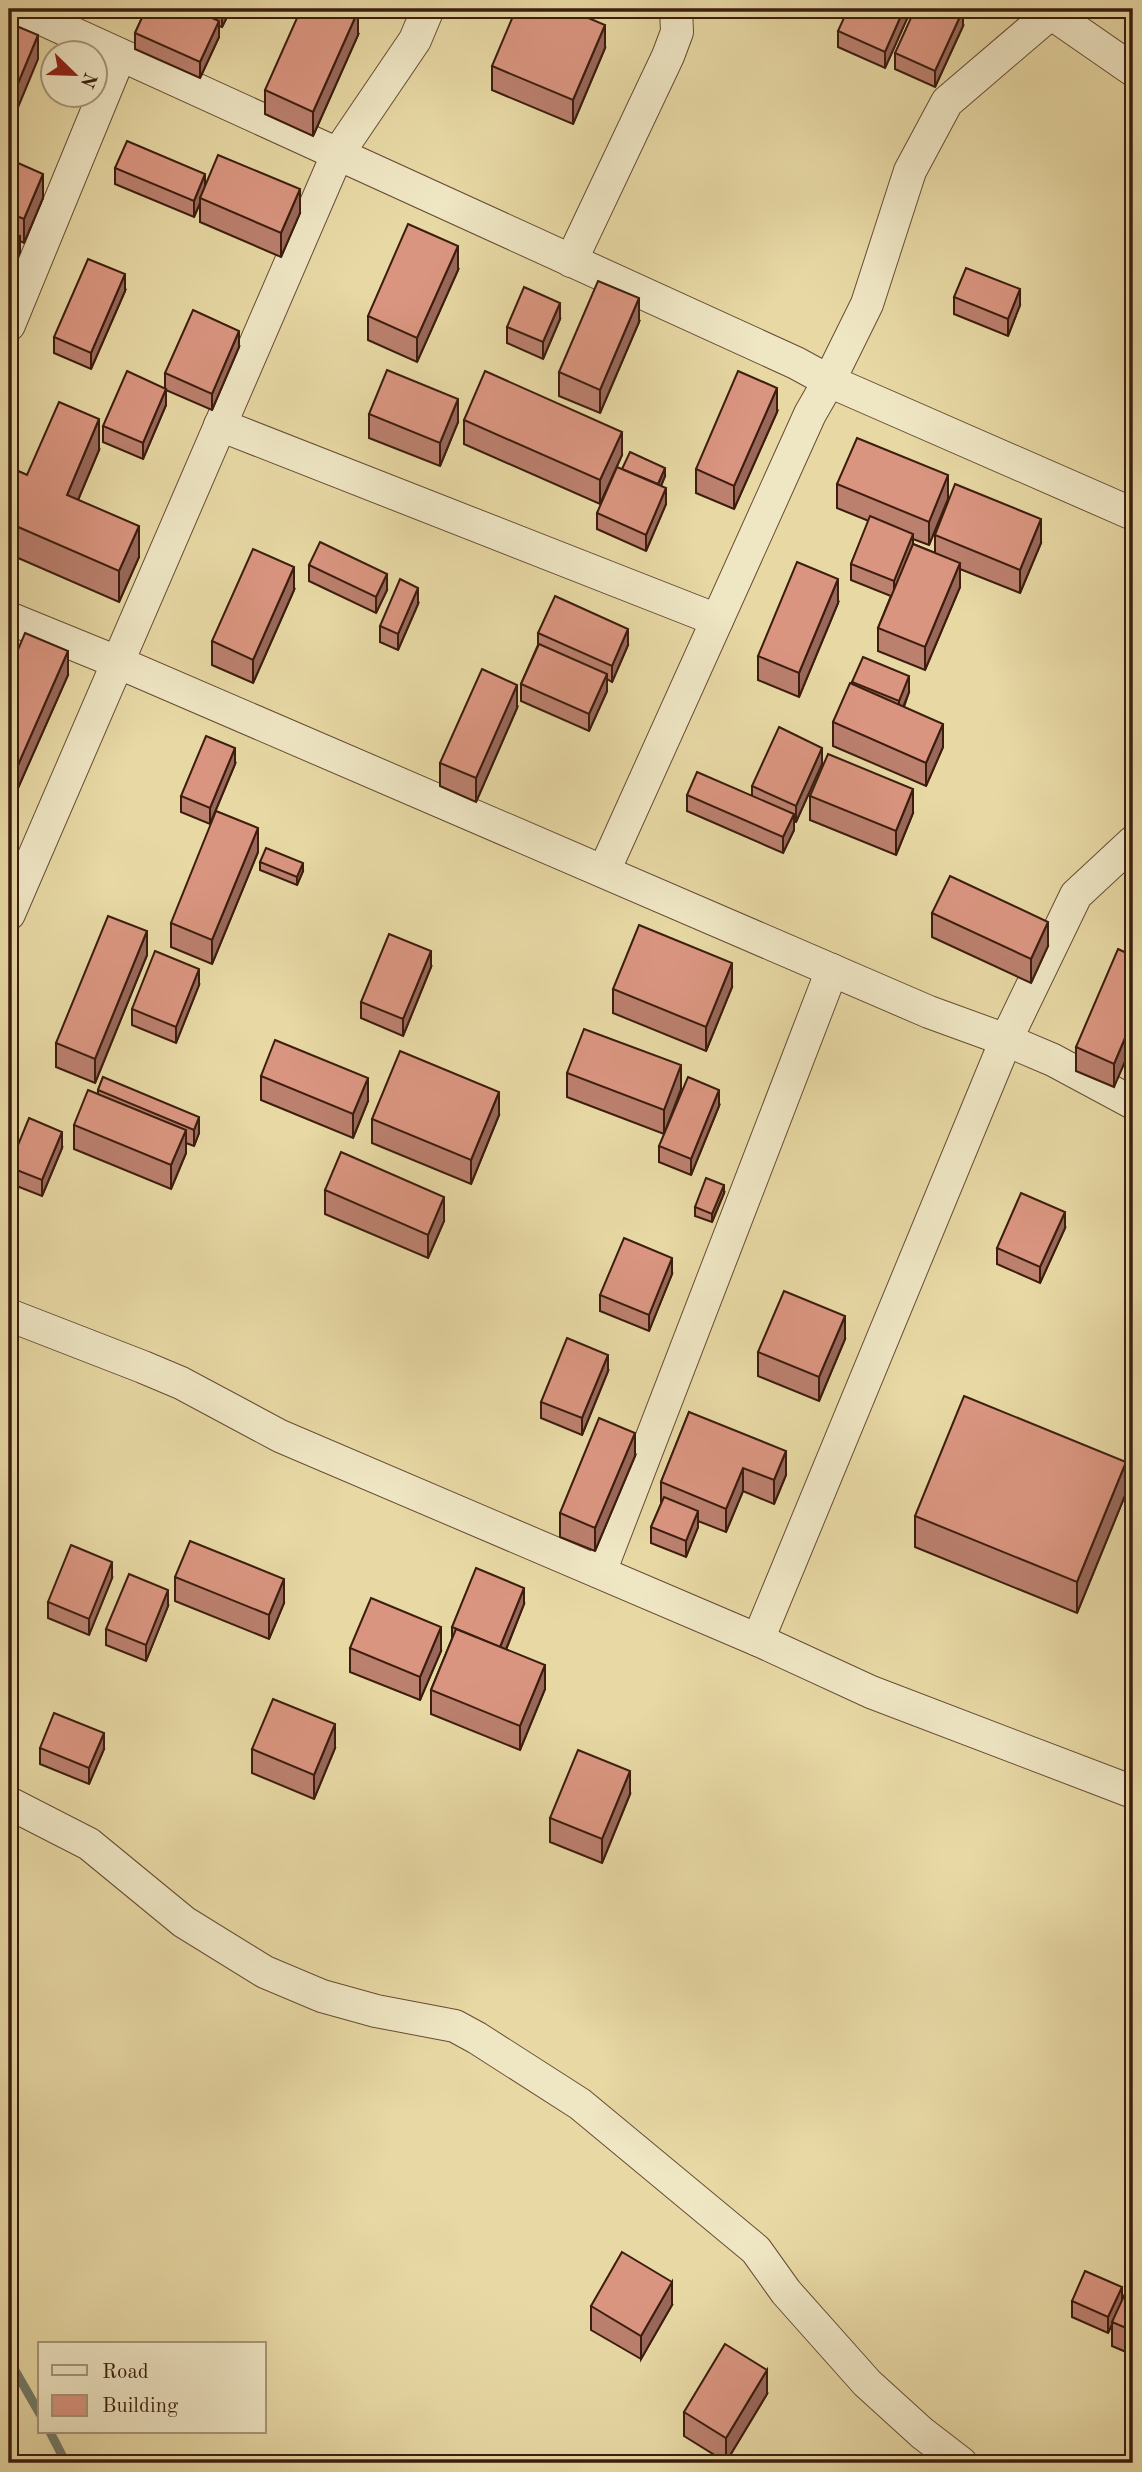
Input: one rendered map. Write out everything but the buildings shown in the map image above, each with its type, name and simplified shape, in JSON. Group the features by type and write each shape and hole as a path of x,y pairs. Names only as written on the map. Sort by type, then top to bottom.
{"street":[{"path":"20,9 783,357 829,381 1133,513"},
{"path":"9,914 337,155 415,40 428,9"},
{"path":"571,261 668,56 677,32 676,9"},
{"path":"604,871 810,414 867,304 910,171 947,102 1048,11 1133,70"},
{"path":"9,325 120,55"},
{"path":"220,425 717,620"},
{"path":"9,618 929,1012 1053,1060 1133,1103"},
{"path":"758,1640 1006,1040 1076,894 1133,842"},
{"path":"600,1572 832,970"},
{"path":"9,1315 156,1372 280,1436 758,1640 871,1692 1133,1792"},
{"path":"9,1803 89,1844 184,1922 265,1972 322,1996 376,2011 455,2026 580,2104 756,2250 786,2292 867,2383 922,2433 961,2463"}],"waterway":[{"path":"9,2360 38,2411"},
{"path":"51,2434 66,2463"}]}
